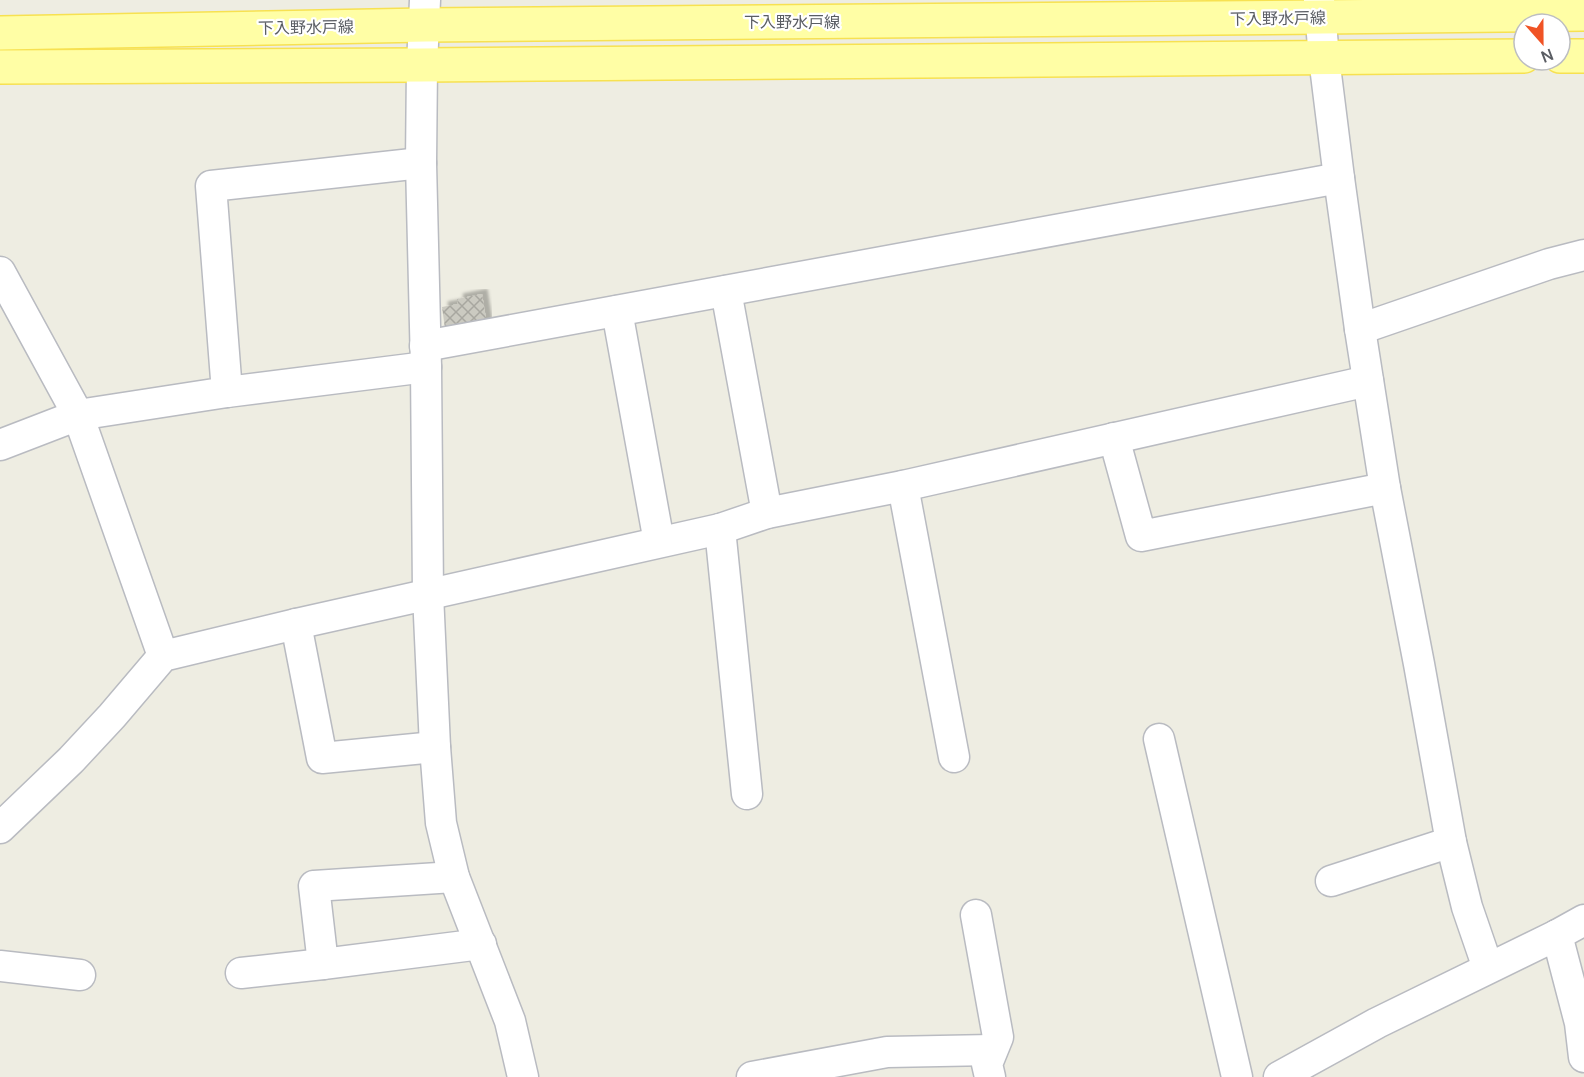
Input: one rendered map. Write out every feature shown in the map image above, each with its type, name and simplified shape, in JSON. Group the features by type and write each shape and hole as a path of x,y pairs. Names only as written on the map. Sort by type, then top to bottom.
{"main road":[{"name":"下入野水戸線","path":"0,33 425,12 1320,9 1584,14"},
{"path":"0,67 1512,56"}],"street":[{"path":"1320,9 1339,178 1384,488 1451,842 1467,908 1488,968"},
{"path":"425,12 421,163 426,356 428,594 441,823 454,877 510,1021 523,1077"},
{"path":"227,392 211,186 421,163"},
{"path":"0,445 78,415 227,392 426,356 617,311 1339,178"},
{"path":"1360,329 1549,264 1584,255"},
{"path":"0,272 78,415 163,656"},
{"path":"726,291 767,513"},
{"path":"617,311 659,542"},
{"path":"0,828 71,760 163,656 720,529 767,513 903,486 1368,381"},
{"path":"1114,438 1140,536 1384,488"},
{"path":"903,486 954,757"},
{"path":"720,529 747,794"},
{"path":"296,624 322,758 435,747"},
{"path":"1159,739 1238,1077"},
{"path":"1331,881 1451,842"},
{"path":"323,964 314,886 454,877"},
{"path":"752,1077 887,1052 991,1063 998,1037 976,915"},
{"path":"1279,1077 1377,1023 1584,920"},
{"path":"1557,935 1580,1023 1584,1057"},
{"path":"241,973 481,944"},
{"path":"0,966 80,975"}],"building":[{"path":"482,294 487,325 446,336 442,307 458,304 457,299"}]}
